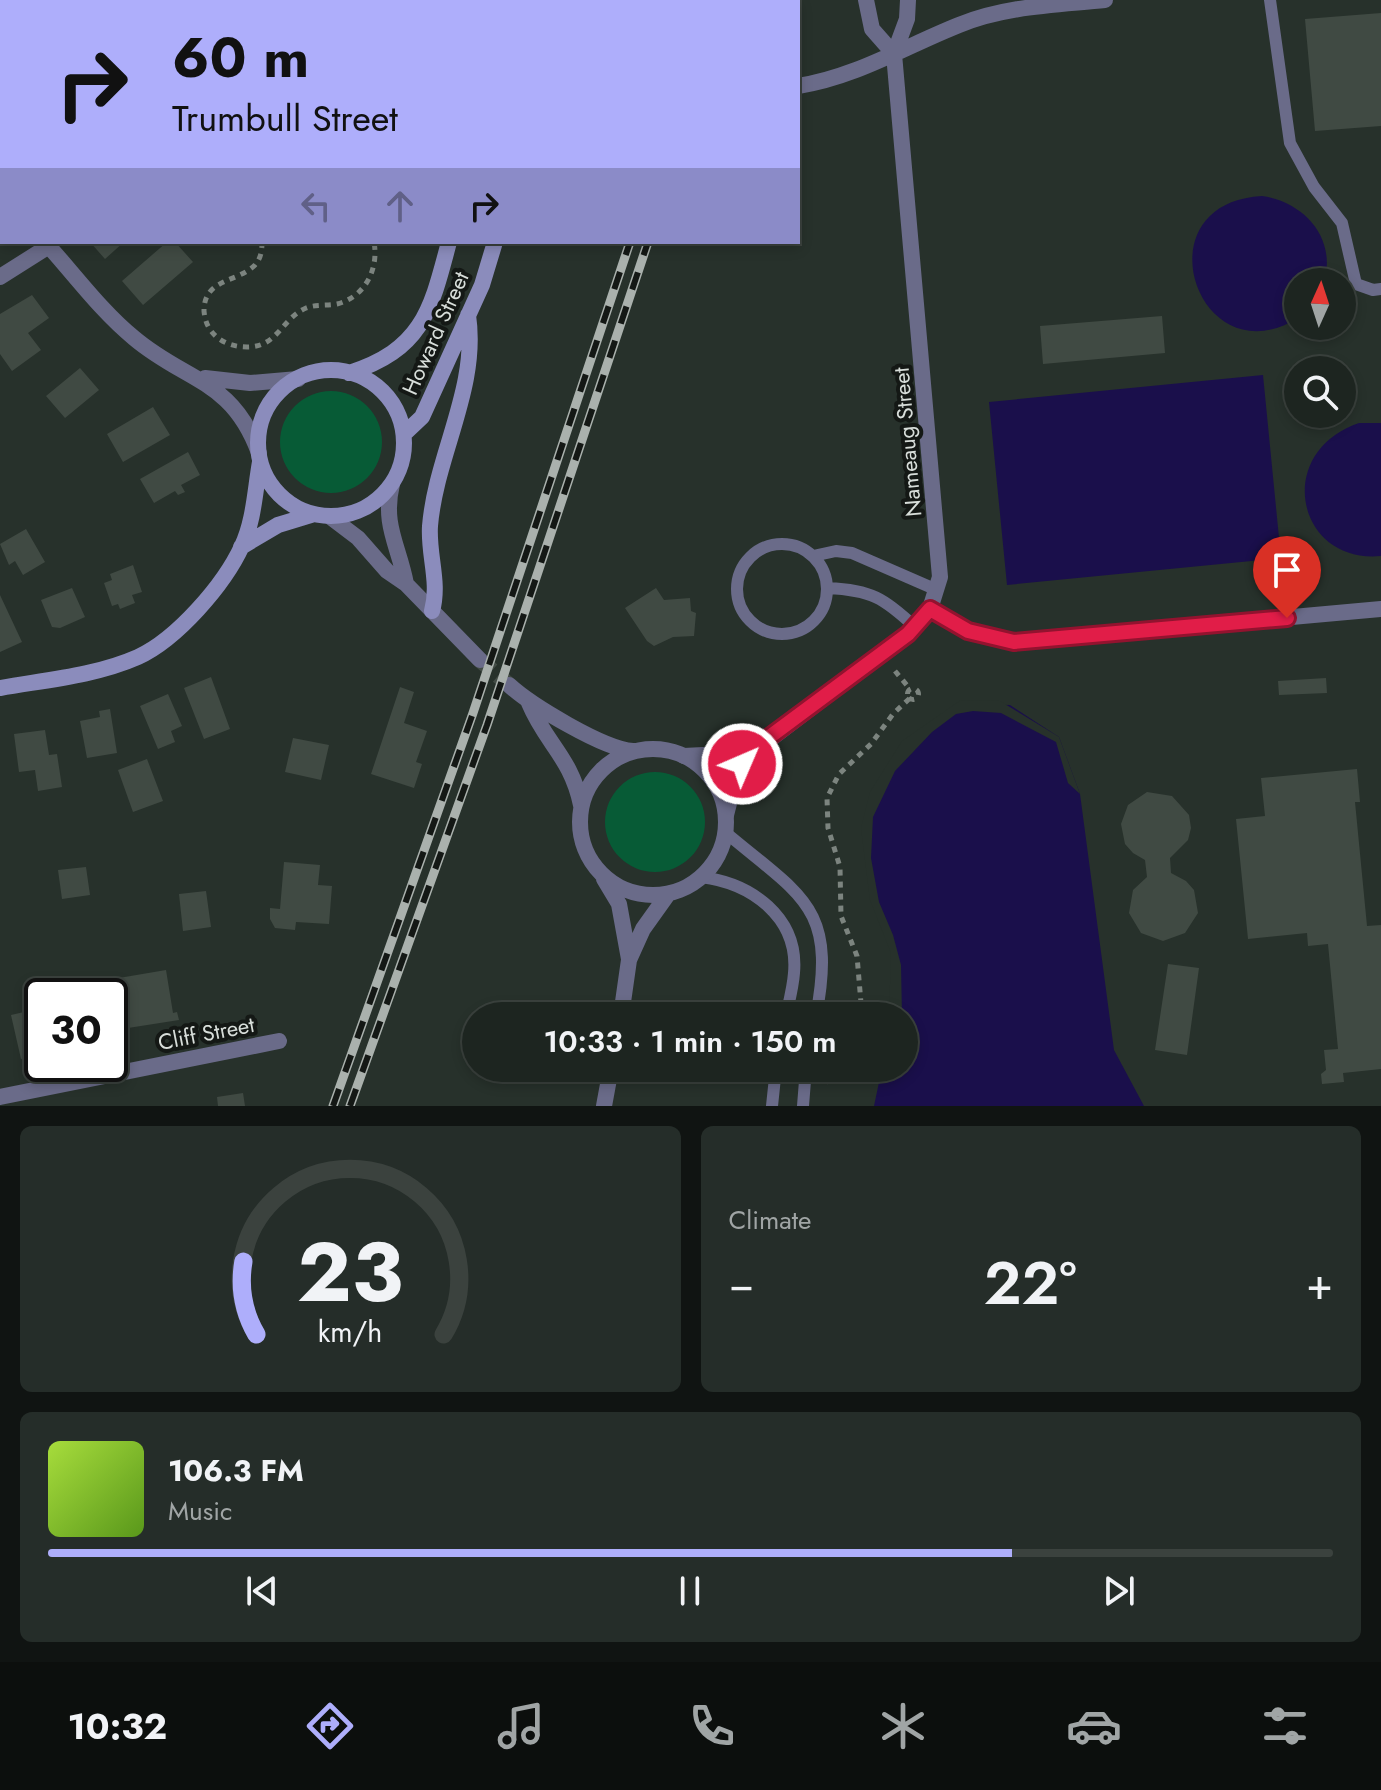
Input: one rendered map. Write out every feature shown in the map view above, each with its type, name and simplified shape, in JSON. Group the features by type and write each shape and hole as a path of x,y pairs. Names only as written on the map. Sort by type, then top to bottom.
{"main road":[{"name":"Howard Street","path":"349,373 384,358 413,334 433,303 448,244"},
{"name":"Howard Street","path":"404,434 422,417 486,274 494,244"},
{"path":"432,611 436,593 430,541 432,508 469,370 471,344 468,315"},
{"path":"0,688 115,665 160,645 192,616 241,547 254,501 260,457 259,435 271,402 298,379 331,370 365,378 385,395 400,417 404,434 400,469 392,484 366,508 349,514 322,515 278,525 241,547"},
{"path":"260,457 272,485 283,498 322,515"}],"street":[{"path":"866,0 872,29 894,54"},
{"path":"894,54 907,19 908,0"},
{"path":"800,86 841,76 961,24 995,14 1105,0"},
{"name":"Nameaug Street","path":"726,824 736,776 760,744 915,627 930,609 937,590 940,560 894,54"},
{"path":"0,277 47,244 134,339 199,378 237,409 260,457"},
{"path":"199,378 250,383 298,379"},
{"path":"392,484 388,499 389,528 406,584"},
{"path":"322,515 358,538 387,571 406,584 480,660"},
{"path":"930,609 968,631 1014,642 1381,609"},
{"path":"509,685 529,703 617,750 651,749 684,756 713,780 722,797 726,824 721,849 701,877 686,887 668,894 649,895 630,891 598,871"},
{"path":"529,703 537,722 570,768 581,805 582,840 619,904 629,960"},
{"name":"Nameaug Street","path":"684,756 723,754 760,744"},
{"path":"581,805 588,787 600,771 616,758 635,751"},
{"path":"623,1002 629,960 643,929 668,894"},
{"name":"Cliff Street","path":"0,1097 279,1041"},
{"path":"604,1106 608,1082"}],"lane":[{"path":"1270,0 1290,143 1314,187 1342,223 1356,284 1373,290 1381,289"},
{"path":"778,543 794,545 813,556 825,574 828,588 820,615 797,632 769,632 755,625 744,613 738,599 737,583 750,556 763,547 778,543"},
{"path":"813,556 836,551 852,553 937,590"},
{"path":"828,588 871,593 888,602 915,627"},
{"path":"726,824 804,901 819,928 824,960 818,1002"},
{"path":"701,877 725,880 748,890 768,904 784,923 793,946 795,972 789,1002"},
{"path":"772,1106 775,1082"},
{"path":"803,1106 805,1082"}],"path":[{"path":"262,244 260,259 252,268 218,284 207,296 206,323 217,337 230,344 252,347 265,344 304,309 337,304 355,294 374,271 374,244"},
{"path":"861,1002 857,956 841,916 840,867 828,828 827,798 839,774 871,744 897,709 910,698 910,689 895,671"}],"green space":[{"path":"331,391 351,395 367,406 378,422 382,442 378,462 367,478 351,489 331,493 311,489 295,478 284,462 280,442 284,422 295,406 311,395"},
{"path":"655,772 683,780 697,794 705,822 697,850 683,864 655,872 627,864 613,850 605,822 613,794 627,780"}],"shaded area":[{"path":"1262,196 1277,200 1304,214 1321,237 1326,251 1327,268 1284,268 1284,323 1263,331 1233,326 1210,308 1196,283 1193,254 1201,227 1224,206"},
{"path":"1263,375 1281,558 1007,585 989,402"},
{"path":"1381,423 1381,556 1352,554 1330,543 1314,525 1306,503 1306,480 1314,457 1332,437 1356,428 1356,425"},
{"path":"961,704 1010,705 1059,737 1080,794 1114,1050 1144,1106 874,1106 879,1082 918,1082 918,1002 893,1002 895,953 874,899 868,866 874,793 906,744"}],"pier":[{"path":"961,700 1000,701 1059,737 1080,794 1068,783 1056,742 1001,713 973,711 956,714 932,732 895,771 873,817 871,858 879,902 901,965 902,1002 889,1002 891,953 870,900 861,828 870,792 902,741"}],"building":[{"path":"1381,13 1381,126 1315,131 1305,19"},
{"path":"92,244 122,244 105,259"},
{"path":"165,244 177,244 193,262 143,305 122,281"},
{"path":"32,295 49,318 28,333 41,350 12,371 0,354 0,314"},
{"path":"1162,316 1165,353 1043,364 1040,326"},
{"path":"80,368 99,390 65,418 46,396"},
{"path":"153,407 170,435 123,462 107,434"},
{"path":"188,452 200,475 181,485 185,492 178,495 175,491 154,503 140,479"},
{"path":"26,529 45,562 23,575 15,561 9,565 0,544"},
{"path":"133,565 142,592 132,595 135,603 120,609 118,604 112,606 104,583 112,580 110,574"},
{"path":"72,588 85,617 60,628 52,627 41,600"},
{"path":"656,588 664,600 690,598 691,611 696,613 694,636 673,637 654,646 647,641 625,608"},
{"path":"0,595 22,642 0,652"},
{"path":"211,677 230,729 204,739 184,688"},
{"path":"1326,678 1327,693 1279,695 1278,681"},
{"path":"400,687 414,692 404,723 427,731 416,762 422,764 414,788 371,774"},
{"path":"168,694 182,726 171,731 175,742 158,749 140,706"},
{"path":"110,709 117,753 87,758 80,721 100,717 99,711"},
{"path":"45,730 49,755 57,754 62,787 38,791 35,770 19,772 14,734"},
{"path":"293,738 329,745 321,780 285,772"},
{"path":"147,759 163,801 133,812 118,770"},
{"path":"1357,769 1360,802 1355,802 1367,926 1381,925 1381,1069 1343,1073 1344,1082 1322,1084 1321,1074 1326,1070 1324,1050 1338,1049 1328,944 1308,946 1307,933 1248,939 1236,819 1265,816 1261,778"},
{"path":"1147,792 1172,796 1189,815 1191,828 1188,840 1170,858 1171,873 1186,881 1194,890 1198,913 1185,933 1163,941 1141,933 1129,913 1133,890 1147,877 1145,860 1125,844 1121,824 1128,805"},
{"path":"284,862 320,865 318,885 332,886 329,924 296,922 295,930 275,928 270,919 270,908 280,909"},
{"path":"86,867 90,895 62,899 58,870"},
{"path":"206,891 211,927 183,931 179,894"},
{"path":"1168,964 1199,968 1187,1055 1155,1050"},
{"path":"166,970 173,1013 177,1012 179,1020 128,1028 128,978 119,978"},
{"path":"24,1012 24,1058 21,1059 11,1015"},
{"path":"243,1093 245,1106 218,1106 217,1097"}],"tunnel":[{"path":"480,660 509,685"}],"railway":[{"path":"333,1106 473,713 629,244"},
{"path":"350,1106 487,725 647,244"}],"route":[{"path":"742,764 760,744 908,634 930,609 968,631 1014,642 1287,618"}]}
